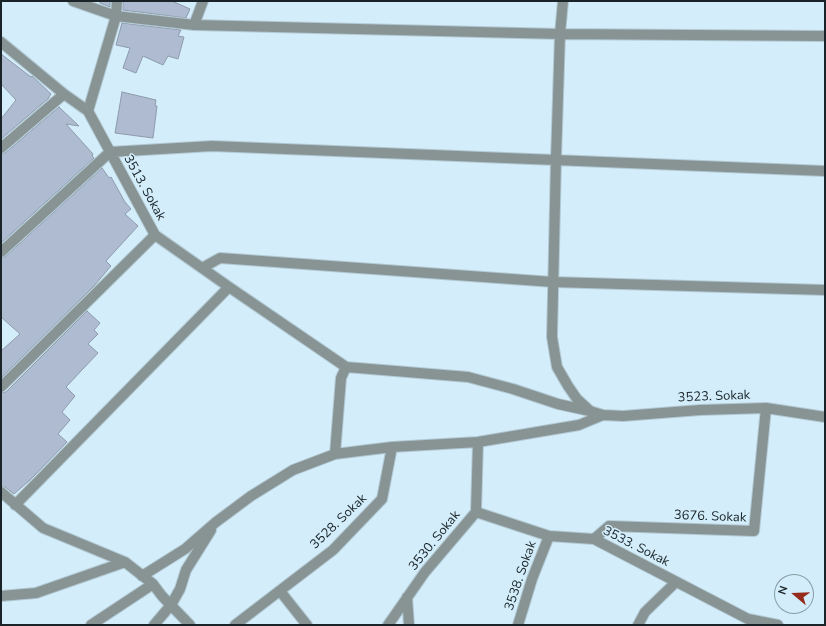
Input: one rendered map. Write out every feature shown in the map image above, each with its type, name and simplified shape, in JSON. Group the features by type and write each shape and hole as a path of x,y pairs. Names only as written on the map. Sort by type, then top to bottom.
{"street":[{"path":"73,1 116,16 194,25 560,34 825,36"},
{"path":"88,111 116,16 117,1"},
{"path":"194,25 202,1"},
{"path":"563,1 560,34 552,337 557,367 577,399 590,411"},
{"name":"3513. Sokak","path":"1,42 64,94 88,111 155,235 346,367"},
{"path":"1,148 64,94"},
{"path":"1,252 110,152 212,146 556,159 825,172"},
{"path":"1,387 155,235"},
{"path":"202,268 220,258 553,282 825,290"},
{"path":"15,505 229,287"},
{"path":"335,454 341,378 346,367 468,377 513,389 558,404 603,415"},
{"name":"3523. Sokak","path":"603,415 623,416 700,410 766,408 825,417"},
{"name":"3676. Sokak","path":"594,539 609,526 754,531 766,408"},
{"path":"142,576 185,549 216,522 251,496 293,470 335,454 392,447 478,442 579,425 603,415"},
{"name":"3530. Sokak","path":"388,625 425,572 476,512 478,442"},
{"name":"3528. Sokak","path":"235,625 333,550 382,499 392,447"},
{"path":"1,492 43,528 125,562 153,584 190,625"},
{"name":"3533. Sokak","path":"476,512 549,536 594,539 748,622 778,625"},
{"path":"154,625 171,605 180,589 186,570 216,522"},
{"name":"3538. Sokak","path":"518,625 532,579 549,536"},
{"path":"1,596 36,593 125,562"},
{"path":"638,625 646,612 676,582"},
{"path":"91,625 153,584"},
{"path":"280,591 307,625"},
{"path":"408,597 409,625"}],"building":[{"path":"100,1 110,1 110,7 100,3"},
{"path":"123,1 172,1 190,9 186,18 123,10"},
{"path":"122,23 181,30 178,36 184,37 178,59 168,56 163,65 143,56 136,73 123,68 130,48 116,45"},
{"path":"1,54 31,77 32,76 51,94 49,98 1,139 1,119 16,100 1,84"},
{"path":"122,92 156,100 155,106 157,106 153,138 115,133"},
{"path":"59,107 79,126 66,124 93,154 92,156 94,158 1,243 1,154 5,153"},
{"path":"102,168 109,178 111,177 125,202 131,209 125,214 138,226 106,261 111,266 94,286 1,378 1,351 20,334 1,317 1,258 5,257"},
{"path":"87,311 100,323 94,330 98,334 88,344 98,353 66,387 75,396 62,412 70,420 58,434 67,442 30,480 14,494 5,487 1,486 1,393 6,392"}]}
